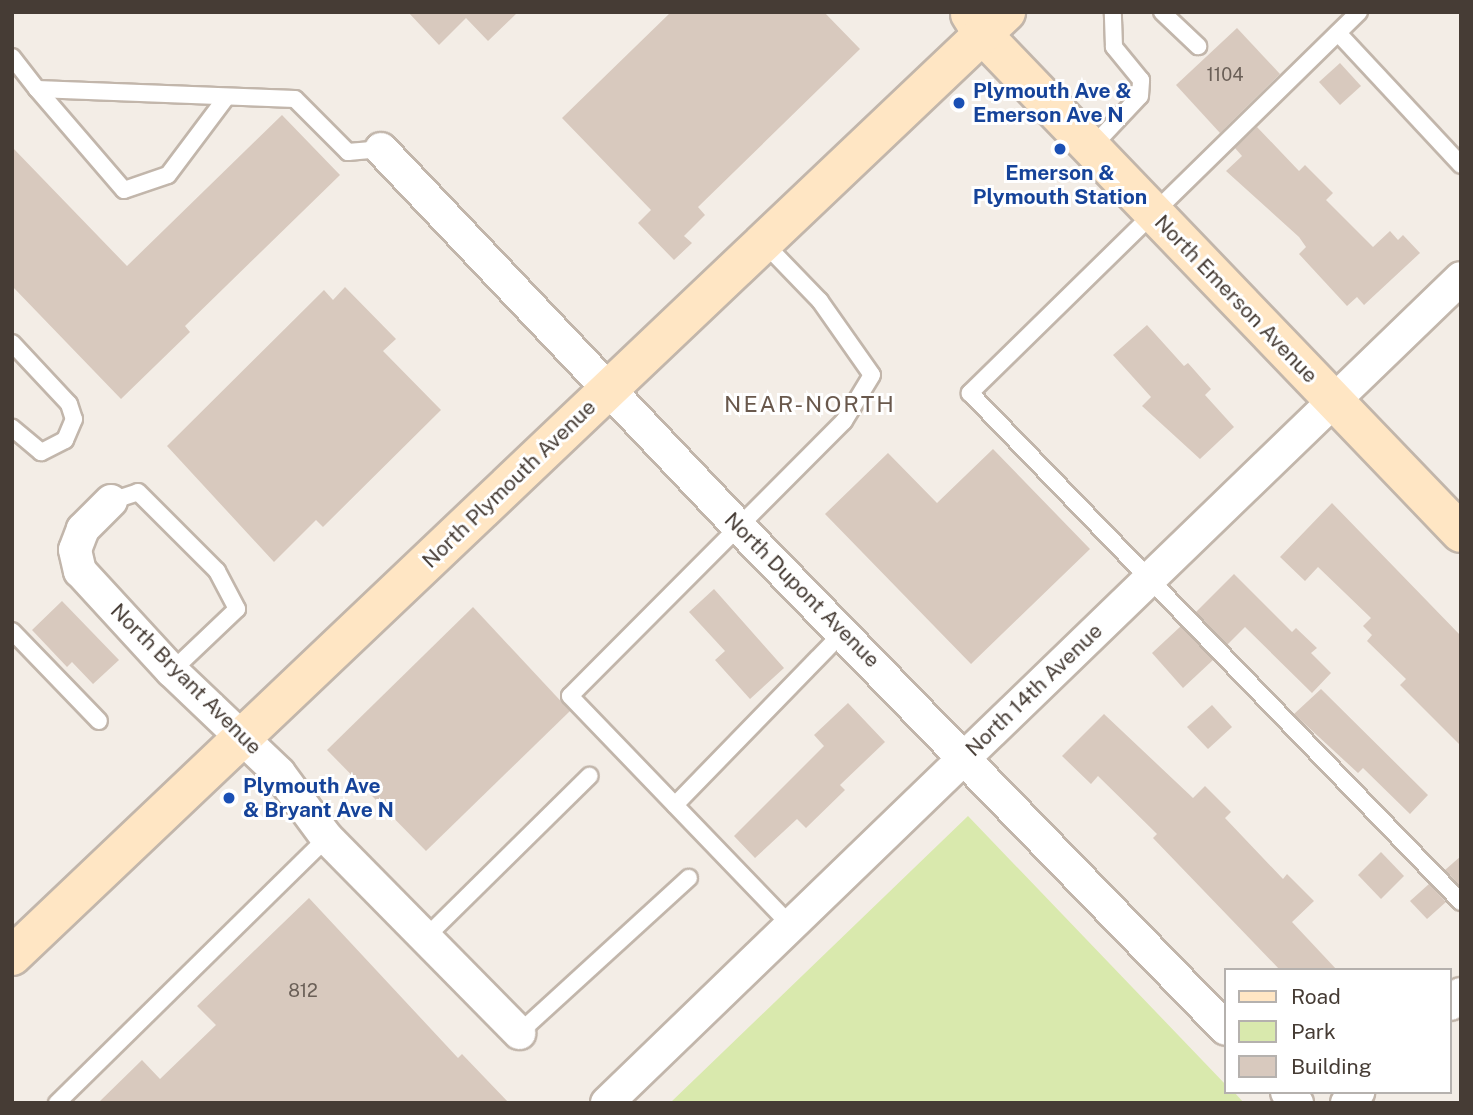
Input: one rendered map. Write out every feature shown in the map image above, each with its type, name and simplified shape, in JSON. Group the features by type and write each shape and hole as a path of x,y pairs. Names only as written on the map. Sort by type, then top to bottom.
{"main road":[{"name":"North Emerson Avenue","path":"986,20 1091,148 1461,533"},
{"name":"North Plymouth Avenue","path":"12,956 245,738 764,243 986,20"}],"street":[{"name":"North Dupont Avenue","path":"381,149 610,387 739,527 966,755 1224,1027"},
{"name":"North 14th Avenue","path":"607,1103 1461,278"},
{"name":"North Bryant Avenue","path":"111,502 83,529 75,550 80,571 172,671 279,773 327,838 519,1033"}],"lane":[{"path":"1091,148 1140,96 1140,80 1114,47 1113,12"},
{"path":"1162,12 1198,46"},
{"path":"1360,12 970,393 1461,902"},
{"path":"1338,33 1461,165"},
{"path":"12,57 124,190 168,175 225,99"},
{"path":"37,89 225,99 295,99 348,152 381,149"},
{"path":"764,243 820,301 872,374 844,421 570,696 791,926"},
{"path":"12,343 69,404 74,419 65,440 41,452 12,428"},
{"path":"111,502 138,492 217,571 237,609 172,671"},
{"path":"12,631 99,721"},
{"path":"675,806 843,632"},
{"path":"425,937 589,776"},
{"path":"57,1103 327,838"},
{"path":"519,1033 689,878"}],"green space":[{"path":"968,816 1224,1083 1224,1094 1236,1094 1244,1103 670,1103"}],"building":[{"path":"408,12 518,12 488,41 466,18 439,45"},
{"path":"671,12 824,12 860,49 698,207 705,215 684,236 692,243 674,260 638,223 651,210 562,118"},
{"path":"1237,28 1280,74 1220,133 1176,85"},
{"path":"1340,63 1361,86 1340,105 1319,82"},
{"path":"282,115 340,175 185,326 190,332 121,399 12,286 12,147 127,266"},
{"path":"1257,127 1299,171 1305,165 1333,193 1326,200 1373,247 1390,231 1398,240 1403,235 1420,253 1364,305 1357,297 1347,306 1299,254 1306,247 1299,237 1226,171 1242,156 1235,148"},
{"path":"345,287 396,339 383,351 441,410 323,527 316,520 274,562 167,446 324,290 333,300"},
{"path":"1147,325 1184,366 1188,363 1211,389 1205,395 1234,427 1200,459 1142,406 1151,397 1113,355"},
{"path":"993,449 1090,549 971,664 825,514 888,453 937,503"},
{"path":"1332,503 1461,636 1461,746 1400,685 1406,679 1367,641 1372,635 1363,626 1371,618 1318,567 1305,581 1280,557"},
{"path":"1234,574 1292,632 1296,628 1317,648 1311,653 1331,673 1312,693 1245,627 1227,645 1196,612"},
{"path":"714,589 784,668 750,699 715,660 725,651 689,612"},
{"path":"62,601 119,660 93,684 72,662 67,667 32,630"},
{"path":"473,607 570,711 426,851 327,750"},
{"path":"1181,626 1213,660 1183,688 1152,653"},
{"path":"1321,689 1428,795 1410,814 1363,768 1358,773 1294,714"},
{"path":"848,703 885,742 840,785 845,790 806,828 797,819 755,858 734,836 824,746 814,735"},
{"path":"1212,705 1232,727 1208,749 1187,727"},
{"path":"1104,714 1193,798 1205,786 1231,812 1225,818 1283,879 1287,874 1314,901 1292,922 1335,968 1278,968 1153,838 1157,834 1098,776 1091,784 1062,756"},
{"path":"1381,852 1404,876 1381,899 1358,875"},
{"path":"1461,856 1461,887 1445,870"},
{"path":"1429,884 1446,902 1427,919 1410,901"},
{"path":"309,898 458,1058 462,1054 509,1103 98,1103 142,1060 160,1079 216,1025 197,1006"}],"place":[{"name":"Plymouth Ave & Emerson Ave N","path":"959,103"},
{"name":"Emerson & Plymouth Station","path":"1060,149"},
{"name":"Plymouth Ave & Bryant Ave N","path":"229,798"}],"district":[{"name":"NEAR-NORTH","path":"810,404"}]}
